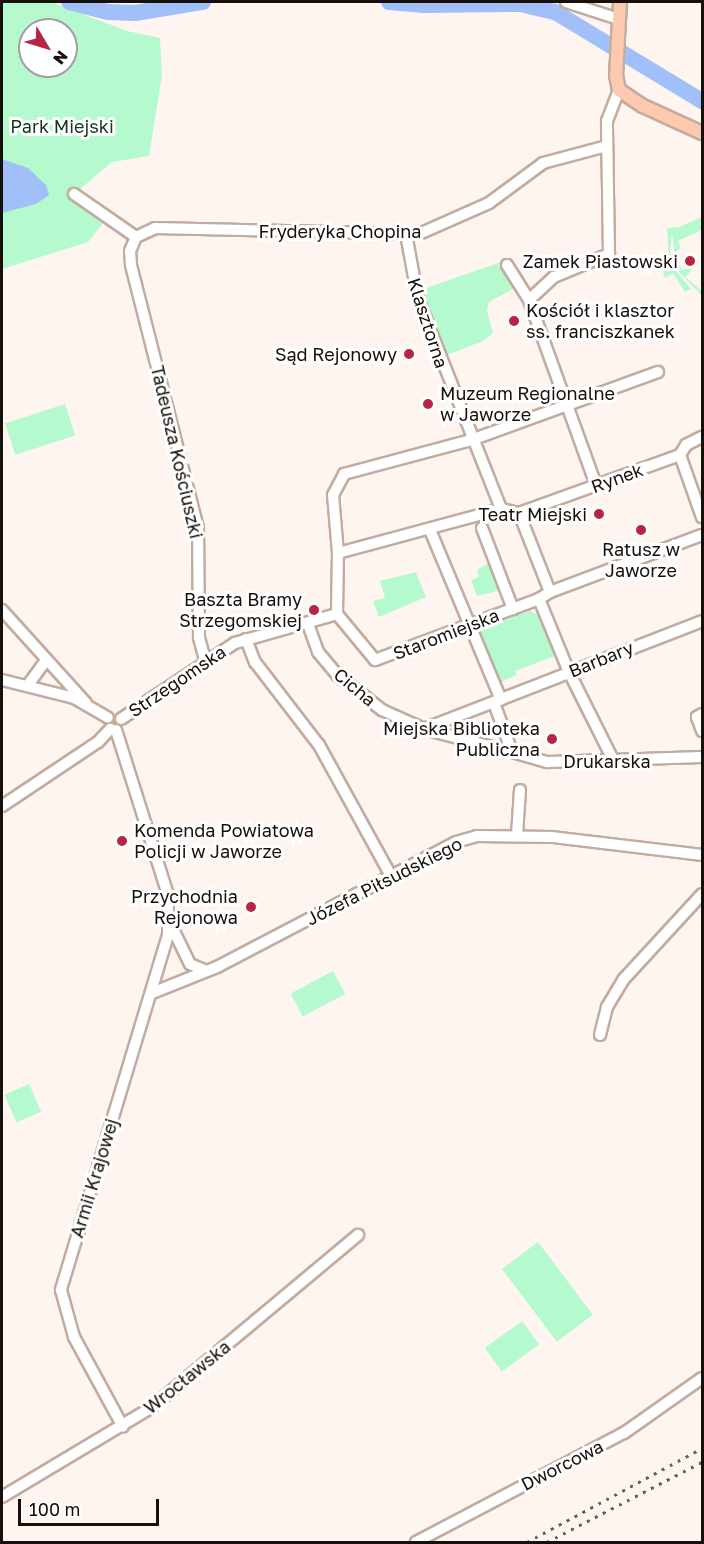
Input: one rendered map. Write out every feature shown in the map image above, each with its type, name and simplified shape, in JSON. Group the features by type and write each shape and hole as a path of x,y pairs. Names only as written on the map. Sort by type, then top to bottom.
{"main road":[{"path":"620,2 616,75 619,90 643,106 702,133"}],"street":[{"path":"566,2 619,23"},
{"path":"529,300 554,277 609,254 608,111 619,90"},
{"name":"Fryderyka Chopina","path":"134,242 155,228 422,234 475,211 543,163 607,146"},
{"path":"74,194 134,242"},
{"name":"Klasztorna","path":"406,234 418,299 471,440 501,508"},
{"name":"Tadeusza Kościuszki","path":"134,242 131,266 197,519 199,637 205,660"},
{"path":"507,265 529,300 596,485"},
{"path":"337,614 338,553 333,495 344,474 471,440 658,372"},
{"path":"702,437 686,444 680,455 702,517"},
{"name":"Rynek","path":"519,513 680,455"},
{"path":"338,553 430,530 501,508 519,513 550,592"},
{"path":"482,528 513,609"},
{"path":"430,530 470,625 512,752"},
{"path":"613,760 569,672 539,599 550,592 702,535"},
{"name":"Staromiejska","path":"337,614 375,660 539,599"},
{"path":"2,610 86,703 112,726 101,740 2,806"},
{"name":"Strzegomska","path":"112,726 113,715 121,719 205,660 246,639 308,624 337,614"},
{"name":"Barbary","path":"424,729 702,621"},
{"name":"Cicha","path":"308,624 318,652 337,675 382,710 424,729 512,752"},
{"path":"246,639 255,662 320,745 391,876"},
{"path":"28,685 46,660"},
{"path":"2,680 28,685 86,703"},
{"path":"700,715 702,731"},
{"name":"Armii Krajowej","path":"112,726 168,895 169,921 152,993 62,1285 70,1328 123,1427"},
{"path":"101,740 120,746"},
{"name":"Drukarska","path":"512,752 548,762 702,757"},
{"path":"517,835 520,790"},
{"name":"Józefa Piłsudskiego","path":"152,993 204,970 456,842 477,836 517,835 702,855"},
{"path":"600,1035 607,1007 623,980 702,894"},
{"name":"Armii Krajowej","path":"169,921 190,964 204,970"},
{"name":"Wrocławska","path":"2,1497 123,1427 151,1408 358,1235"},
{"name":"Dworcowa","path":"416,1542 624,1433 702,1378"}],"green space":[{"name":"Park Miejski","path":"2,2 51,2 127,31 160,38 162,75 149,156 112,162 73,195 105,221 88,242 2,269"},
{"path":"702,217 702,230 678,241 681,248 675,252 682,271 690,266 692,270 685,277 702,291 702,296 677,270 672,233 670,251 676,271 691,289 685,292 673,273 665,278 660,263 669,262 667,228 679,227"},
{"path":"504,261 520,285 489,302 487,311 493,333 483,341 444,356 423,289"},
{"path":"65,404 75,435 15,455 5,423"},
{"path":"489,563 502,590 477,596 471,580 479,577 477,570"},
{"path":"416,572 426,597 379,617 373,601 385,598 380,581"},
{"path":"530,611 540,616 555,656 515,671 517,675 498,683 478,630"},
{"path":"333,971 345,994 303,1016 291,994"},
{"path":"29,1084 41,1111 17,1122 4,1095"},
{"path":"538,1242 593,1315 557,1342 502,1269"},
{"path":"522,1321 539,1344 502,1371 485,1348"}],"water":[{"path":"2,159 28,168 46,185 49,195 36,204 2,213"}],"waterway":[{"path":"69,2 108,12 135,13 203,2"},
{"path":"389,2 424,5 520,4 555,12 702,101"}],"railway":[{"path":"527,1542 702,1448"},
{"path":"547,1542 702,1462"}],"place":[{"name":"Zamek Piastowski","path":"690,261"},
{"name":"Kościół i klasztor ss. franciszkanek","path":"514,321"},
{"name":"Sąd Rejonowy","path":"409,354"},
{"name":"Muzeum Regionalne w Jaworze","path":"428,404"},
{"name":"Teatr Miejski","path":"599,514"},
{"name":"Ratusz w Jaworze","path":"641,530"},
{"name":"Baszta Bramy Strzegomskiej","path":"314,610"},
{"name":"Miejska Biblioteka Publiczna","path":"552,739"},
{"name":"Komenda Powiatowa Policji w Jaworze","path":"122,841"},
{"name":"Przychodnia Rejonowa","path":"251,907"}]}
